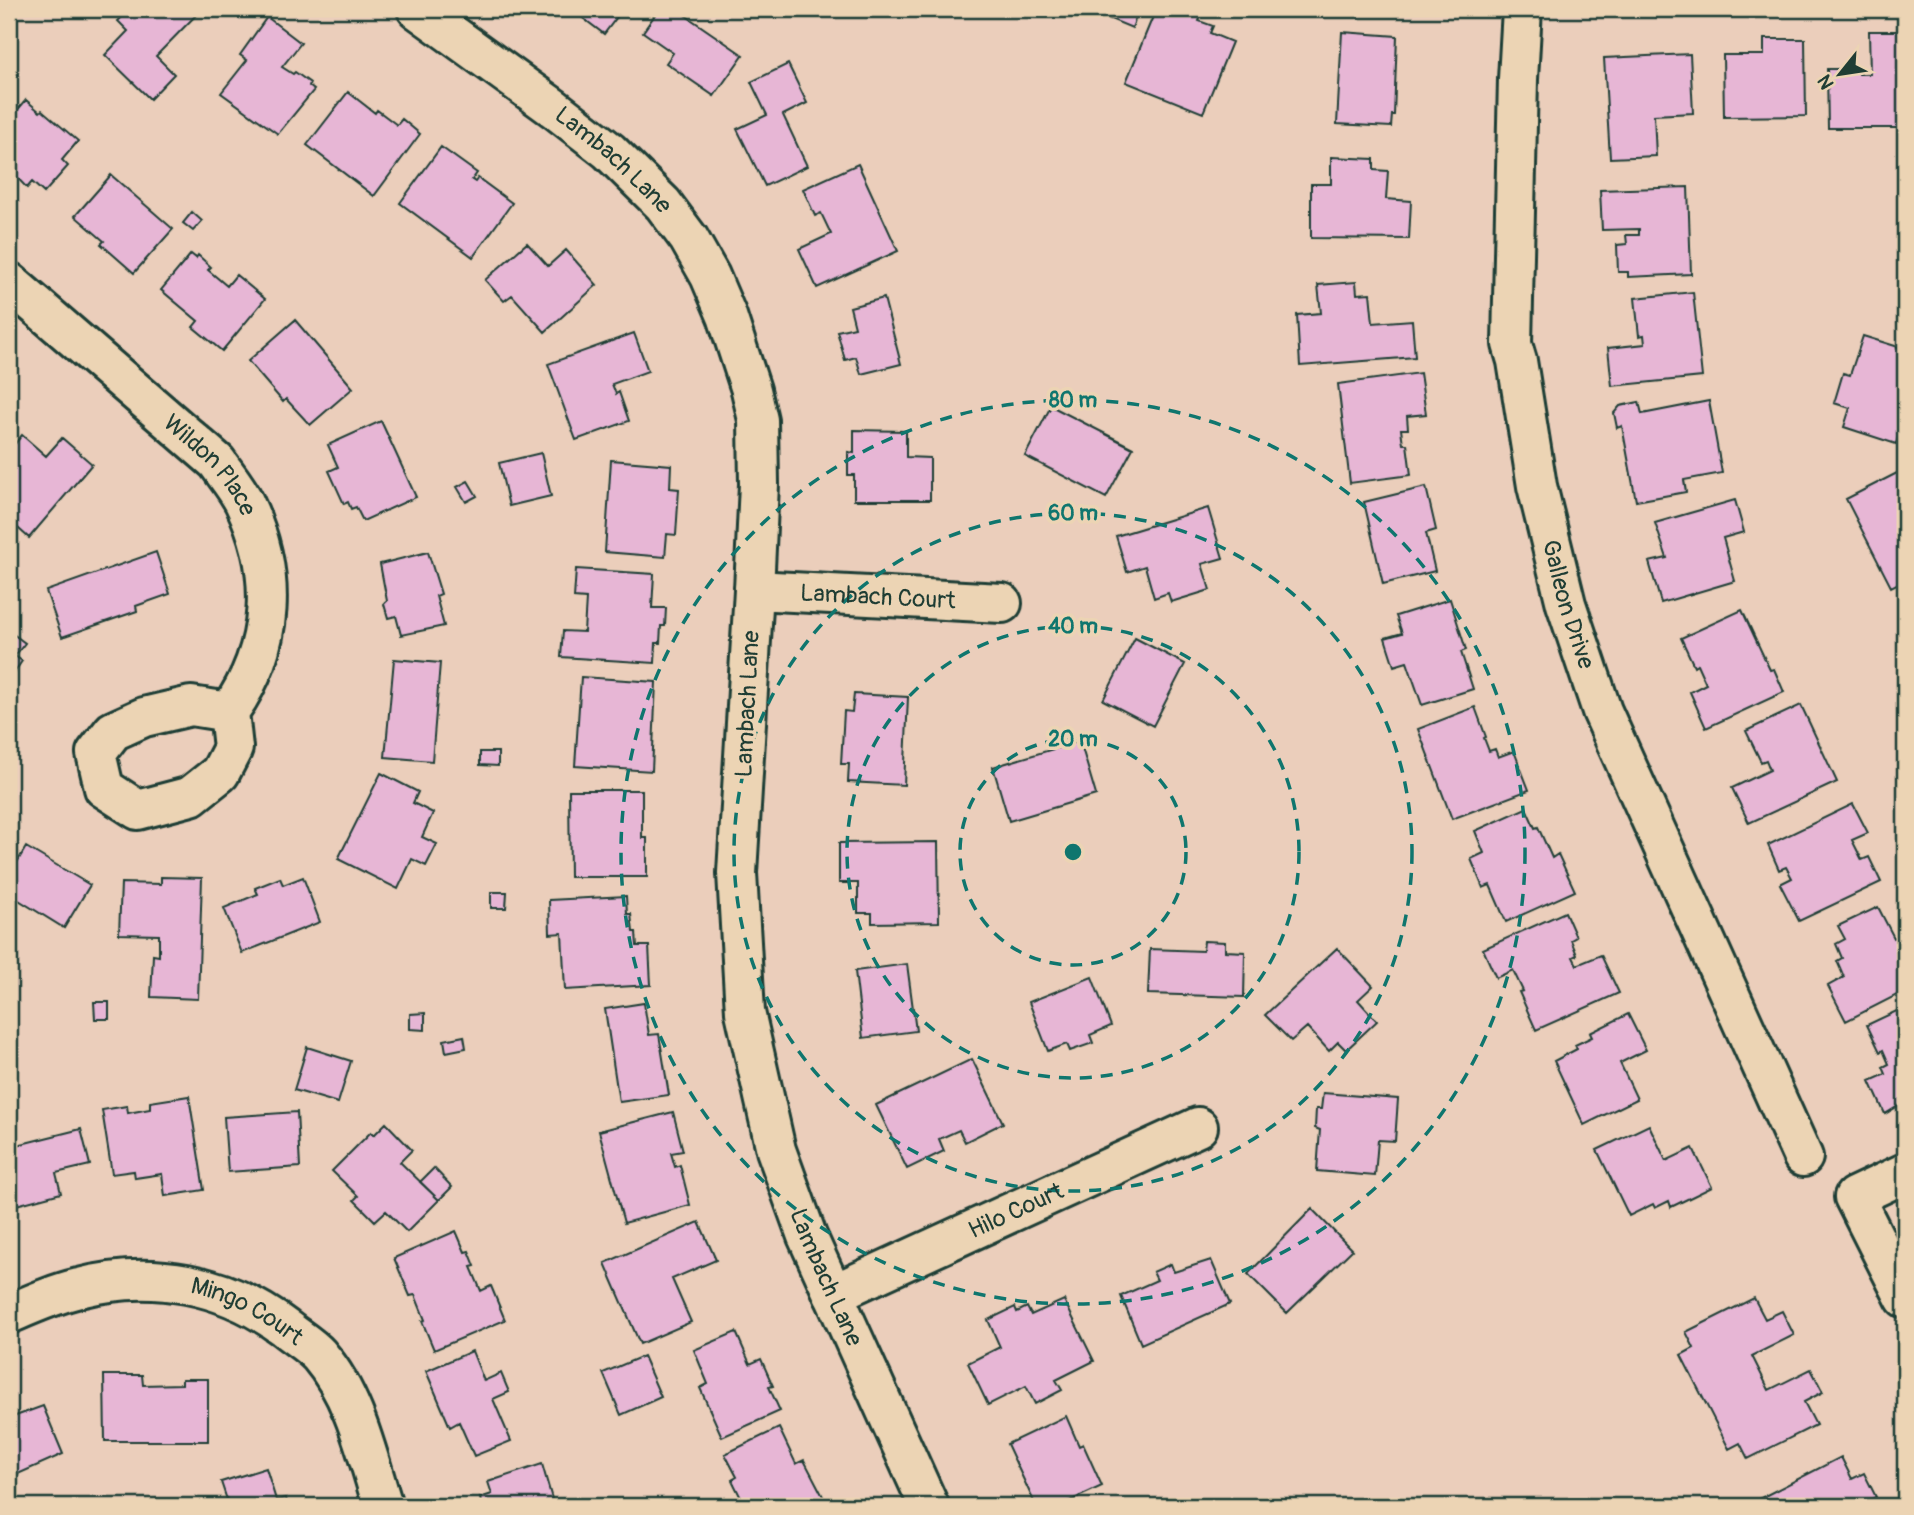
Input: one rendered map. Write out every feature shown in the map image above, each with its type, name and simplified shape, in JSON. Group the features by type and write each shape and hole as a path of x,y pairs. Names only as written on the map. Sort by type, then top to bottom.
{"street":[{"name":"Lambach Lane","path":"417,9 609,151 663,204 689,239 710,276 727,316 758,420 759,484 737,873 745,1012 776,1150 807,1236 929,1506"},
{"name":"Galleon Drive","path":"1522,9 1512,344 1517,360 1537,486 1566,604 1602,711 1803,1157"},
{"name":"Wildon Place","path":"9,282 201,446 217,462 242,499 257,532 266,572 267,612 256,663 244,690 229,712"},
{"name":"Lambach Court","path":"754,590 1002,603"},
{"name":"Hilo Court","path":"833,1294 1198,1127"},
{"path":"1905,1173 1854,1197 1905,1298"},
{"name":"Mingo Court","path":"9,1314 69,1291 122,1279 173,1281 227,1293 270,1316 318,1354 343,1392 359,1428 383,1506"}],"building":[{"path":"130,9 195,9 199,12 156,56 174,74 150,99 105,55 128,31 118,21"},
{"path":"571,9 623,9 604,34"},
{"path":"659,9 676,9 743,55 714,96 666,63 673,53 643,32"},
{"path":"1139,9 1132,28 1091,11"},
{"path":"1156,9 1204,9 1199,21 1213,26 1210,33 1232,42 1203,113 1126,82"},
{"path":"267,17 301,43 282,67 293,74 295,72 310,83 309,86 314,90 278,134 221,93 247,60 240,55"},
{"path":"1869,31 1905,31 1905,128 1828,128 1827,69 1859,69 1859,74 1870,74"},
{"path":"1342,32 1397,36 1394,115 1391,127 1337,124"},
{"path":"1764,39 1805,39 1806,116 1724,117 1723,55 1764,55"},
{"path":"1690,54 1693,113 1654,115 1656,156 1610,158 1604,58"},
{"path":"788,64 807,103 783,115 807,166 765,186 737,129 767,115 751,82"},
{"path":"348,92 375,113 377,110 397,125 402,119 420,134 374,196 307,145"},
{"path":"26,100 78,141 62,160 68,166 44,193 32,182 27,188 9,169 9,120"},
{"path":"441,147 477,173 472,180 475,182 478,178 512,203 473,257 400,203"},
{"path":"1331,157 1374,159 1374,170 1388,171 1386,199 1411,201 1409,239 1311,238 1311,184 1331,184"},
{"path":"858,164 898,251 817,288 799,249 831,234 821,213 815,216 803,189"},
{"path":"111,175 173,229 134,273 101,244 104,241 75,216"},
{"path":"1688,187 1691,274 1628,277 1628,272 1618,272 1617,245 1627,244 1626,235 1639,235 1639,229 1602,230 1600,190"},
{"path":"192,212 202,221 193,231 183,223"},
{"path":"527,243 548,266 566,250 597,285 545,332 512,295 504,301 485,280"},
{"path":"191,254 196,258 198,255 211,267 208,270 227,286 236,275 265,299 222,351 193,327 198,321 161,290"},
{"path":"1356,282 1357,294 1370,293 1373,323 1412,320 1415,357 1300,366 1297,315 1321,313 1318,285"},
{"path":"1693,292 1702,377 1612,386 1608,348 1645,344 1644,335 1639,336 1635,298"},
{"path":"884,298 901,364 861,374 856,357 845,360 837,331 855,327 850,307"},
{"path":"295,320 353,388 310,425 286,399 283,402 248,361"},
{"path":"634,333 648,371 612,384 616,394 619,392 629,421 576,440 548,364"},
{"path":"1863,336 1905,349 1905,414 1896,444 1844,427 1850,408 1834,403 1843,373 1850,375"},
{"path":"1420,373 1426,414 1407,416 1408,429 1401,429 1403,444 1407,444 1411,475 1350,483 1338,384"},
{"path":"1709,401 1722,473 1684,480 1686,492 1636,501 1622,426 1617,428 1614,413 1620,406 1639,402 1642,414"},
{"path":"1051,406 1133,448 1106,498 1025,456"},
{"path":"381,421 416,497 363,521 356,507 351,509 348,502 344,504 329,471 338,467 328,445"},
{"path":"854,430 906,431 906,457 930,458 930,500 854,500 854,475 848,475 848,452 854,453"},
{"path":"22,435 46,456 62,438 92,464 29,538 9,520 9,451"},
{"path":"541,453 551,496 509,506 499,463"},
{"path":"611,460 671,465 670,488 679,489 676,535 667,534 665,557 605,552"},
{"path":"1905,469 1905,580 1891,587 1846,499"},
{"path":"468,481 477,496 466,502 457,487"},
{"path":"1426,487 1436,530 1426,533 1435,571 1383,584 1364,502"},
{"path":"1735,500 1744,532 1723,538 1735,581 1661,603 1649,562 1667,558 1655,523"},
{"path":"1208,508 1223,558 1202,564 1210,590 1171,602 1168,593 1154,598 1145,566 1127,572 1116,536"},
{"path":"156,552 170,594 136,606 137,611 62,637 46,591"},
{"path":"428,552 441,594 436,596 444,626 401,635 396,616 388,618 380,564"},
{"path":"576,569 654,574 652,608 666,608 665,626 661,626 660,643 656,643 655,663 561,657 563,631 584,632 586,599 574,598"},
{"path":"1450,599 1466,650 1461,652 1473,689 1422,705 1407,662 1394,666 1385,638 1402,633 1396,616"},
{"path":"1742,610 1770,670 1774,669 1784,692 1706,728 1690,692 1706,684 1681,638"},
{"path":"9,631 25,643 15,656 22,661 9,680"},
{"path":"1135,638 1185,664 1153,726 1103,700"},
{"path":"394,659 440,663 432,761 385,757"},
{"path":"581,677 656,682 652,771 575,766"},
{"path":"854,694 908,697 904,785 848,782 849,764 841,764 844,711 852,712"},
{"path":"1801,705 1837,782 1749,823 1732,788 1770,770 1766,760 1761,762 1746,731"},
{"path":"1475,707 1489,751 1495,749 1498,757 1514,751 1529,790 1452,819 1418,729"},
{"path":"1080,741 1096,795 1009,821 993,767"},
{"path":"480,752 498,752 498,766 480,765"},
{"path":"381,773 418,792 413,803 433,813 422,837 437,844 426,866 412,859 398,889 338,859"},
{"path":"569,790 642,790 642,838 647,838 647,877 570,877"},
{"path":"1853,804 1868,833 1852,840 1862,860 1869,857 1881,882 1799,921 1780,884 1792,878 1786,867 1779,870 1768,845"},
{"path":"1526,808 1552,858 1558,854 1575,891 1506,922 1490,885 1483,888 1471,859 1484,853 1475,831"},
{"path":"938,842 939,922 872,923 872,913 858,913 858,883 839,883 839,843"},
{"path":"26,847 90,885 64,928 9,894 9,876"},
{"path":"161,877 202,878 198,999 151,997 153,955 159,956 159,935 119,934 121,883 161,884"},
{"path":"303,877 320,922 242,953 224,908 258,894 255,888 280,878 283,885"},
{"path":"491,892 507,892 506,908 491,908"},
{"path":"626,896 627,914 631,914 637,946 649,946 651,985 565,990 562,933 550,934 549,900"},
{"path":"1878,907 1894,938 1905,933 1905,991 1846,1021 1828,986 1844,977 1837,961 1842,958 1836,944 1845,939 1838,926"},
{"path":"1565,912 1576,937 1571,940 1577,955 1573,957 1577,965 1601,955 1619,993 1536,1030 1519,992 1523,991 1513,970 1496,978 1483,949"},
{"path":"1204,941 1225,942 1225,951 1245,952 1244,997 1148,994 1150,949 1203,951"},
{"path":"1337,948 1373,986 1358,1000 1377,1021 1346,1050 1338,1042 1329,1051 1307,1027 1291,1041 1265,1015"},
{"path":"907,964 916,1031 863,1038 855,971"},
{"path":"1092,977 1111,1026 1090,1035 1093,1043 1070,1051 1067,1044 1048,1051 1029,1002"},
{"path":"94,1002 109,1002 109,1019 95,1019"},
{"path":"644,1003 649,1035 659,1034 669,1095 619,1102 605,1009"},
{"path":"1905,1007 1905,1108 1902,1110 1900,1105 1885,1114 1870,1081 1886,1074 1883,1067 1889,1064 1867,1025"},
{"path":"425,1013 425,1030 410,1029 410,1014"},
{"path":"1628,1014 1646,1050 1620,1063 1637,1099 1584,1125 1554,1061 1577,1049 1575,1045 1592,1037 1590,1033"},
{"path":"464,1036 466,1048 446,1052 444,1040"},
{"path":"307,1047 351,1061 338,1103 294,1090"},
{"path":"972,1059 1003,1123 965,1142 959,1130 939,1139 944,1151 907,1169 876,1105"},
{"path":"1323,1093 1398,1099 1395,1141 1378,1140 1375,1176 1317,1171 1320,1130 1315,1128 1316,1109 1321,1109"},
{"path":"189,1096 204,1190 165,1196 162,1174 135,1178 134,1171 112,1174 102,1110 127,1106 128,1113 150,1109 150,1102"},
{"path":"297,1112 300,1167 228,1172 224,1117"},
{"path":"673,1112 683,1151 671,1153 675,1167 680,1165 690,1205 624,1223 599,1131"},
{"path":"386,1123 412,1150 400,1162 439,1200 407,1232 386,1211 375,1221 354,1200 358,1196 332,1171 371,1132 374,1135"},
{"path":"1649,1125 1666,1161 1693,1148 1712,1187 1671,1207 1669,1201 1655,1208 1653,1204 1629,1216 1597,1150"},
{"path":"81,1129 90,1165 56,1173 61,1193 9,1207 9,1147"},
{"path":"434,1168 452,1187 439,1200 420,1182"},
{"path":"1312,1209 1352,1250 1287,1313 1248,1274"},
{"path":"699,1222 716,1260 672,1279 691,1322 640,1344 605,1263"},
{"path":"456,1231 465,1252 469,1251 475,1266 471,1267 481,1291 491,1286 505,1320 434,1350 415,1295 410,1296 394,1258"},
{"path":"1211,1260 1230,1304 1141,1344 1121,1296 1157,1280 1153,1272 1171,1264 1174,1272"},
{"path":"1754,1298 1765,1319 1782,1311 1794,1335 1752,1356 1769,1390 1811,1369 1823,1392 1804,1402 1816,1425 1748,1459 1740,1443 1729,1449 1681,1355 1694,1348 1686,1332"},
{"path":"1064,1300 1094,1361 1056,1380 1062,1390 1035,1404 1026,1386 988,1405 968,1363 1000,1347 988,1320 1015,1307 1017,1312 1027,1307 1031,1315"},
{"path":"736,1332 750,1364 761,1359 780,1411 722,1437 700,1388 708,1384 694,1350"},
{"path":"472,1351 484,1381 501,1373 509,1392 493,1399 511,1441 474,1456 459,1422 450,1427 426,1371"},
{"path":"643,1356 661,1397 621,1415 603,1373"},
{"path":"104,1375 142,1375 143,1385 182,1384 182,1379 208,1379 208,1441 105,1441"},
{"path":"43,1406 63,1454 9,1478 9,1417"},
{"path":"1066,1416 1079,1446 1083,1444 1102,1486 1059,1506 1036,1506 1007,1444"},
{"path":"779,1428 796,1464 804,1460 828,1506 750,1506 747,1500 743,1502 732,1480 737,1477 725,1454"},
{"path":"1841,1457 1852,1479 1864,1473 1876,1497 1857,1506 1753,1506 1751,1503"},
{"path":"542,1464 554,1506 482,1506 480,1498 492,1494 488,1482"},
{"path":"266,1468 276,1500 286,1498 288,1506 229,1506 221,1482"}]}
